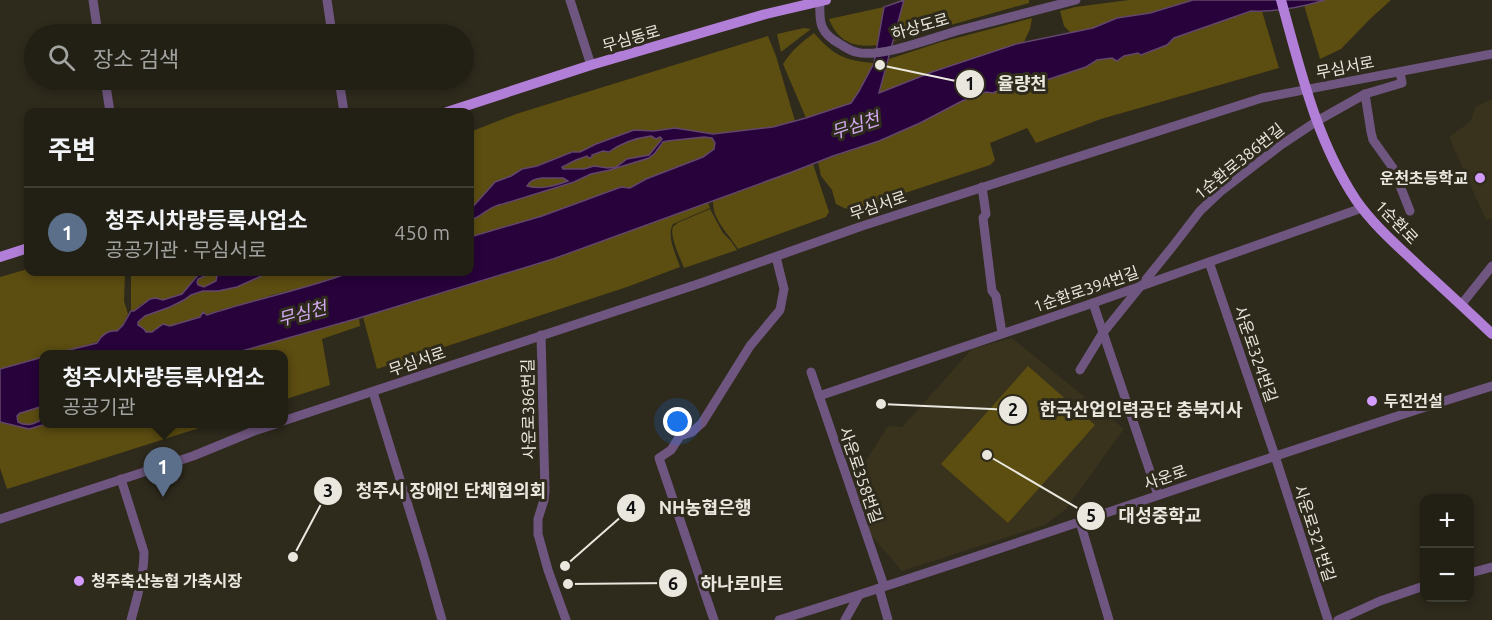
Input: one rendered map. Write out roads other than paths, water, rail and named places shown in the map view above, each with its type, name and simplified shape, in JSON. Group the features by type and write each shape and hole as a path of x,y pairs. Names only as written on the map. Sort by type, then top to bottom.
{"main road":[{"name":"무심동로","path":"459,108 591,65 822,0"},
{"name":"1순환로","path":"1281,0 1317,121 1344,181 1373,222 1492,334"},
{"path":"0,257 24,249"}],"street":[{"path":"93,0 97,24"},
{"path":"327,0 331,24"},
{"path":"570,0 591,65"},
{"name":"하상도로","path":"822,0 819,19 821,27 830,39 855,52 870,54 1076,0"},
{"name":"무심서로","path":"288,419 776,257 862,226 1305,84 1400,72 1492,54"},
{"name":"1순환로386번길","path":"1080,370 1102,334 1200,211 1220,192 1281,145 1317,121 1365,94 1402,84 1400,72"},
{"path":"107,90 109,108"},
{"path":"341,90 343,108"},
{"path":"1365,94 1373,140 1393,168 1410,211"},
{"path":"982,187 986,214 983,218 992,291 996,296 1002,333"},
{"name":"1순환로394번길","path":"819,396 1362,208"},
{"path":"714,620 659,458 671,450 680,436 692,432 702,423 750,346 780,310 784,290 776,257"},
{"name":"사운로324번길","path":"1209,262 1275,456"},
{"path":"1461,305 1492,266"},
{"path":"1093,303 1158,495"},
{"name":"사운로386번길","path":"541,336 545,491 537,525 542,548 566,620"},
{"name":"사운로358번길","path":"811,372 881,587 888,620"},
{"name":"사운로","path":"779,620 1492,386"},
{"path":"372,392 442,620"},
{"path":"0,519 193,456 262,428"},
{"name":"사운로321번길","path":"1275,456 1328,620"},
{"path":"121,479 144,552 142,578 132,620"},
{"path":"1080,522 1109,620"},
{"path":"1474,572 1492,567"},
{"path":"1338,620 1380,601 1420,588"},
{"path":"845,620 859,594"}],"water":[{"name":"무심천","path":"904,0 879,93 932,72 1016,44 1093,28 1117,18 1150,13 1193,0 1325,0 1269,11 1251,11 1174,38 1167,45 1141,55 1138,53 1124,56 1117,61 1112,58 1097,60 1086,67 1037,83 1027,80 1006,80 1001,84 1004,88 962,101 879,141 553,259 245,350 69,350 97,343 105,334 117,331 131,311 150,299 163,300 182,294 197,276 204,276 197,282 198,285 204,287 216,281 217,276 261,276 237,287 203,291 191,295 170,307 145,316 138,322 138,325 146,332 152,332 163,324 170,326 200,317 203,312 207,315 340,276 474,276 474,236 542,216 621,187 630,188 646,179 703,157 714,149 715,143 712,138 704,137 663,142 649,158 591,174 574,182 498,205 474,218 474,206 495,182 522,169 537,166 572,152 580,152 634,130 654,131 675,128 713,134 773,127 806,118 851,103 874,63 884,7","holes":["651,136 656,139 660,137 662,139 649,155 627,159 616,167 594,166 584,169 563,169 562,167 587,156 589,158 603,151 609,152 629,141","539,178 563,178 568,181 553,186 527,186 531,181"]},
{"path":"39,358 39,407 17,416 21,424 39,421 39,426 29,429 0,422 0,369"}],"place":[{"name":"율량천","path":"880,65"},
{"name":"운천초등학교","path":"1480,178"},
{"name":"두진건설","path":"1372,401"},
{"name":"한국산업인력공단 충북지사","path":"881,404"},
{"name":"대성중학교","path":"987,455"},
{"name":"청주시차량등록사업소","path":"163,497"},
{"name":"청주시 장애인 단체협의회","path":"293,557"},
{"name":"NH농협은행","path":"565,566"},
{"name":"청주축산농협 가축시장","path":"79,581"},
{"name":"하나로마트","path":"568,584"}]}
